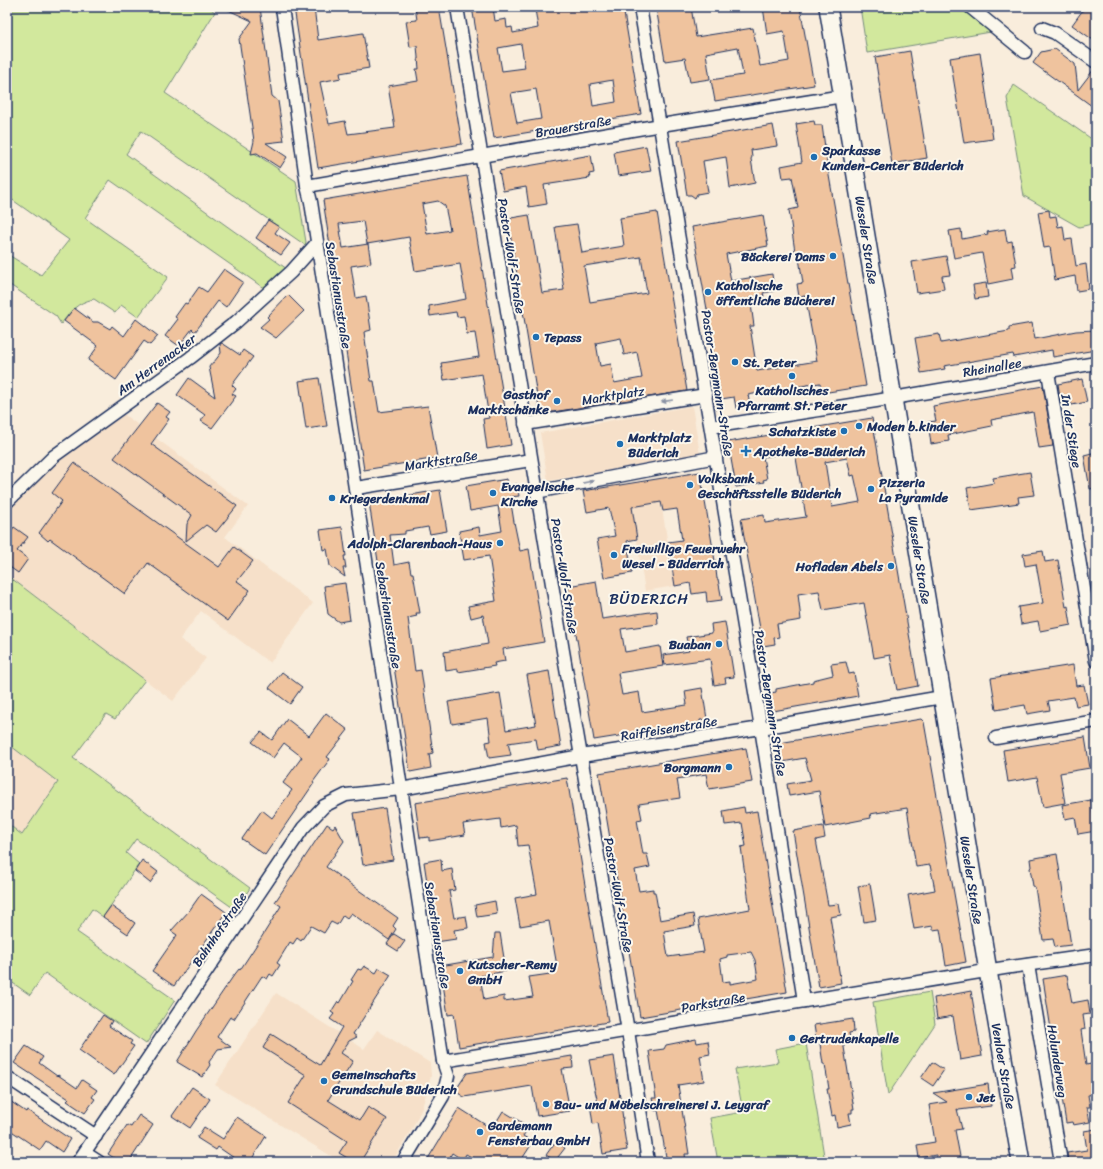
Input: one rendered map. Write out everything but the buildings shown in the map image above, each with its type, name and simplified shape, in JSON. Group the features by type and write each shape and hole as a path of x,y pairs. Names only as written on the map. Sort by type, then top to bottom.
{"street":[{"name":"Sebastianusstraße","path":"282,7 307,186 356,488 443,1061 448,1076 443,1096 403,1162"},
{"name":"Pastor-Wolf-Straße","path":"457,7 536,492 628,1031 648,1162"},
{"name":"Pastor-Bergmann-Straße","path":"640,7 761,728 804,1001"},
{"name":"Weseler Straße","path":"828,7 988,971"},
{"path":"970,7 1025,52"},
{"path":"1042,28 1055,32 1095,60"},
{"name":"Brauerstraße","path":"307,186 843,96"},
{"name":"Am Herrenacker","path":"7,502 54,456 190,358 236,322 291,272 317,243"},
{"name":"Rheinallee","path":"893,398 1096,363"},
{"name":"In der Stiege","path":"1048,372 1096,661"},
{"name":"Marktplatz","path":"525,424 706,395"},
{"path":"710,427 893,398"},
{"path":"536,492 716,457"},
{"name":"Marktstraße","path":"356,488 531,460"},
{"name":"Raiffeisenstraße","path":"401,789 581,756 761,728 942,697"},
{"path":"996,738 1096,721"},
{"name":"Bahnhofstraße","path":"99,1162 82,1157 303,828 324,806 346,795 401,789"},
{"name":"Parkstraße","path":"443,1061 1096,954"},
{"name":"Holunderweg","path":"1028,965 1061,1162"},
{"name":"Venloer Straße","path":"988,971 1021,1162"},
{"path":"7,1077 96,1136"}],"shaded area":[{"name":"Marktplatz Büderich","path":"692,406 700,454 548,481 540,433"},
{"path":"118,410 248,506 225,537 313,603 270,663 201,611 180,639 206,658 173,701 7,575 7,503"},
{"path":"657,479 675,586 645,591 635,529 617,485"},
{"path":"7,743 58,782 22,835 7,823"},
{"name":"Gemeinschafts Grundschule Büderich","path":"276,993 364,1049 377,1030 430,1063 431,1076 422,1108 413,1127 392,1162 341,1162 215,1085"}],"green space":[{"path":"7,7 208,7 215,12 165,93 296,181 306,242 305,245 141,131 126,154 287,269 265,289 110,180 85,218 168,277 138,317 121,305 115,313 94,299 75,308 61,324 56,316 7,283 7,254 41,275 69,240 7,196"},
{"path":"860,7 959,7 991,32 867,53"},
{"path":"1014,85 1096,142 1096,223 1079,227 1024,196 1007,98"},
{"path":"7,575 145,680 115,719 106,714 73,758 250,888 236,910 136,839 126,853 139,864 103,917 92,909 77,932 175,1000 146,1044 45,973 30,995 7,979 7,823 22,835 58,782 7,743"},
{"path":"930,992 935,1024 888,1095 873,1002"},
{"path":"806,1043 825,1162 718,1162 710,1118 743,1112 735,1069 778,1062 775,1049"}],"place":[{"name":"Sparkasse Kunden-Center Büderich","path":"814,157"},
{"name":"Bäckerei Dams","path":"833,256"},
{"name":"Katholische öffentliche Bücherei","path":"708,292"},
{"name":"Tepass","path":"536,337"},
{"name":"St. Peter","path":"735,362"},
{"name":"Katholisches Pfarramt St. Peter","path":"792,376"},
{"name":"Gasthof Marktschänke","path":"557,401"},
{"name":"Moden b.kinder","path":"859,426"},
{"name":"Schatzkiste","path":"844,431"},
{"name":"Marktplatz Büderich","path":"620,444"},
{"name":"Apotheke-Büderich","path":"746,451"},
{"name":"Volksbank Geschäftsstelle Büderich","path":"690,485"},
{"name":"Pizzeria La Pyramide","path":"871,489"},
{"name":"Evangelische Kirche","path":"493,493"},
{"name":"Kriegerdenkmal","path":"332,498"},
{"name":"Adolph-Clarenbach-Haus","path":"500,543"},
{"name":"Freiwillige Feuerwehr Wesel - Büderrich","path":"614,555"},
{"name":"Hofladen Abels","path":"891,566"},
{"name":"Buaban","path":"719,644"},
{"name":"Borgmann","path":"729,767"},
{"name":"Kutscher-Remy GmbH","path":"460,971"},
{"name":"Gertrudenkapelle","path":"792,1038"},
{"name":"Gemeinschafts Grundschule Büderich","path":"324,1081"},
{"name":"Jet","path":"969,1097"},
{"name":"Bau- und Möbelschreinerei J. Leygraf","path":"546,1104"},
{"name":"Gardemann Fensterbau GmbH","path":"480,1132"}],"district":[{"name":"BÜDERICH","path":"649,599"}]}
